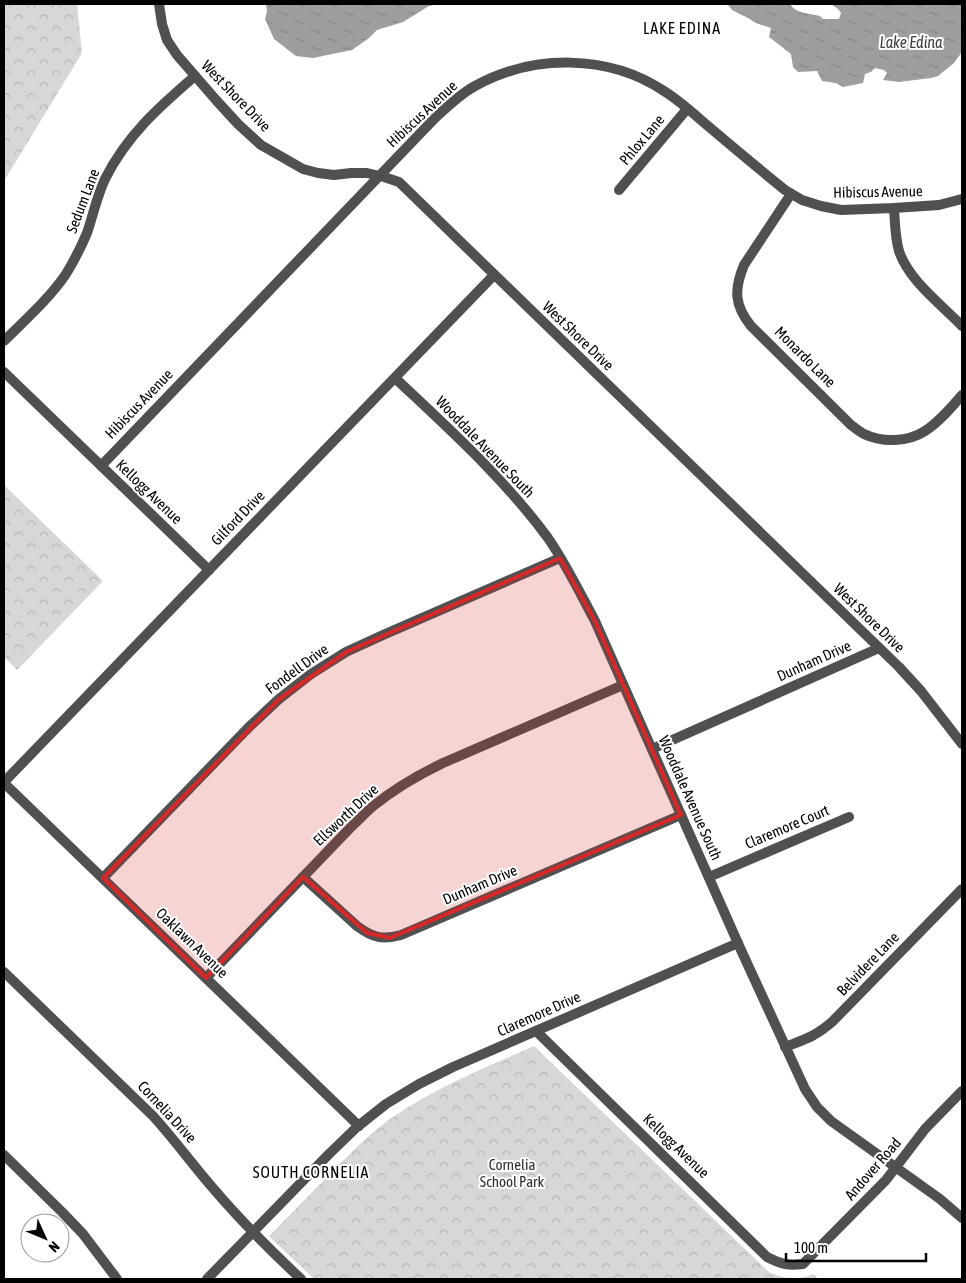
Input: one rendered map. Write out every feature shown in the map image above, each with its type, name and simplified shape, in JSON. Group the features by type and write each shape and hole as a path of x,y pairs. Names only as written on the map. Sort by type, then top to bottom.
{"street":[{"name":"West Shore Drive","path":"158,4 162,24 168,40 177,55 244,129 262,144 303,169 334,175 367,173 399,182 879,648 921,691 962,744"},
{"name":"Hibiscus Avenue","path":"101,466 453,101 474,86 522,68 547,63 573,62 621,71 643,79 663,90 791,194 821,206 841,210 894,208 939,205 962,199"},
{"name":"Sedum Lane","path":"4,341 51,293 66,274 80,250 105,179 120,153 155,111 195,76"},
{"name":"Phlox Lane","path":"619,190 687,109"},
{"name":"Monardo Lane","path":"791,194 744,265 739,277 738,303 743,316 751,326 851,425 864,434 879,439 910,438 924,432 962,396"},
{"path":"894,208 896,233 900,251 907,268 919,283 962,326"},
{"name":"Gilford Drive","path":"4,783 494,275"},
{"name":"Kellogg Avenue","path":"4,372 209,570"},
{"name":"Wooddale Avenue South","path":"396,378 489,468 521,503 560,558 595,621 805,1089 831,1121 940,1199 962,1218"},
{"name":"Fondell Drive","path":"103,878 249,727 279,699 311,674 346,652 560,558"},
{"name":"Dunham Drive","path":"652,749 879,648"},
{"name":"Ellsworth Drive","path":"206,978 372,807 394,790 418,775 443,763 623,685"},
{"name":"Oaklawn Avenue","path":"4,783 359,1126"},
{"name":"Dunham Drive","path":"304,877 357,926 378,938 390,938 401,935 681,815"},
{"name":"Claremore Court","path":"710,877 849,817"},
{"name":"Belvidere Lane","path":"785,1047 810,1038 834,1021 962,889"},
{"name":"Claremore Drive","path":"207,1279 329,1154 386,1104 419,1084 453,1067 738,943"},
{"name":"Cornelia Drive","path":"4,972 153,1116 213,1189 252,1232 301,1279"},
{"name":"Kellogg Avenue","path":"536,1031 767,1257 778,1263 790,1265 803,1264"},
{"name":"Andover Road","path":"803,1264 896,1168 925,1129 962,1091"},
{"path":"4,1155 83,1234 117,1279"}],"highlighted area":[{"path":"560,558 595,621 681,815 390,938 367,933 303,877 206,978 103,878 279,699 346,652"}],"green space":[{"path":"4,4 77,4 82,53 4,181"},
{"path":"4,485 103,581 17,670 4,657"},
{"name":"Cornelia School Park","path":"534,1046 769,1272 791,1278 801,1278 813,1274 819,1279 314,1279 269,1236 354,1149 389,1120 449,1084"}],"water":[{"path":"266,4 439,4 429,6 403,22 377,30 352,50 313,58 296,56 274,39 265,19"},
{"name":"Lake Edina","path":"725,4 790,4 796,10 820,16 823,19 839,19 841,13 831,4 962,4 962,52 954,63 938,76 899,82 883,80 887,73 884,70 875,68 865,74 863,83 843,87 836,83 822,81 817,71 798,72 793,67 791,54 769,37 771,28 756,23"}],"district":[{"name":"LAKE EDINA","path":"682,28"},
{"name":"SOUTH CORNELIA","path":"311,1172"}]}
